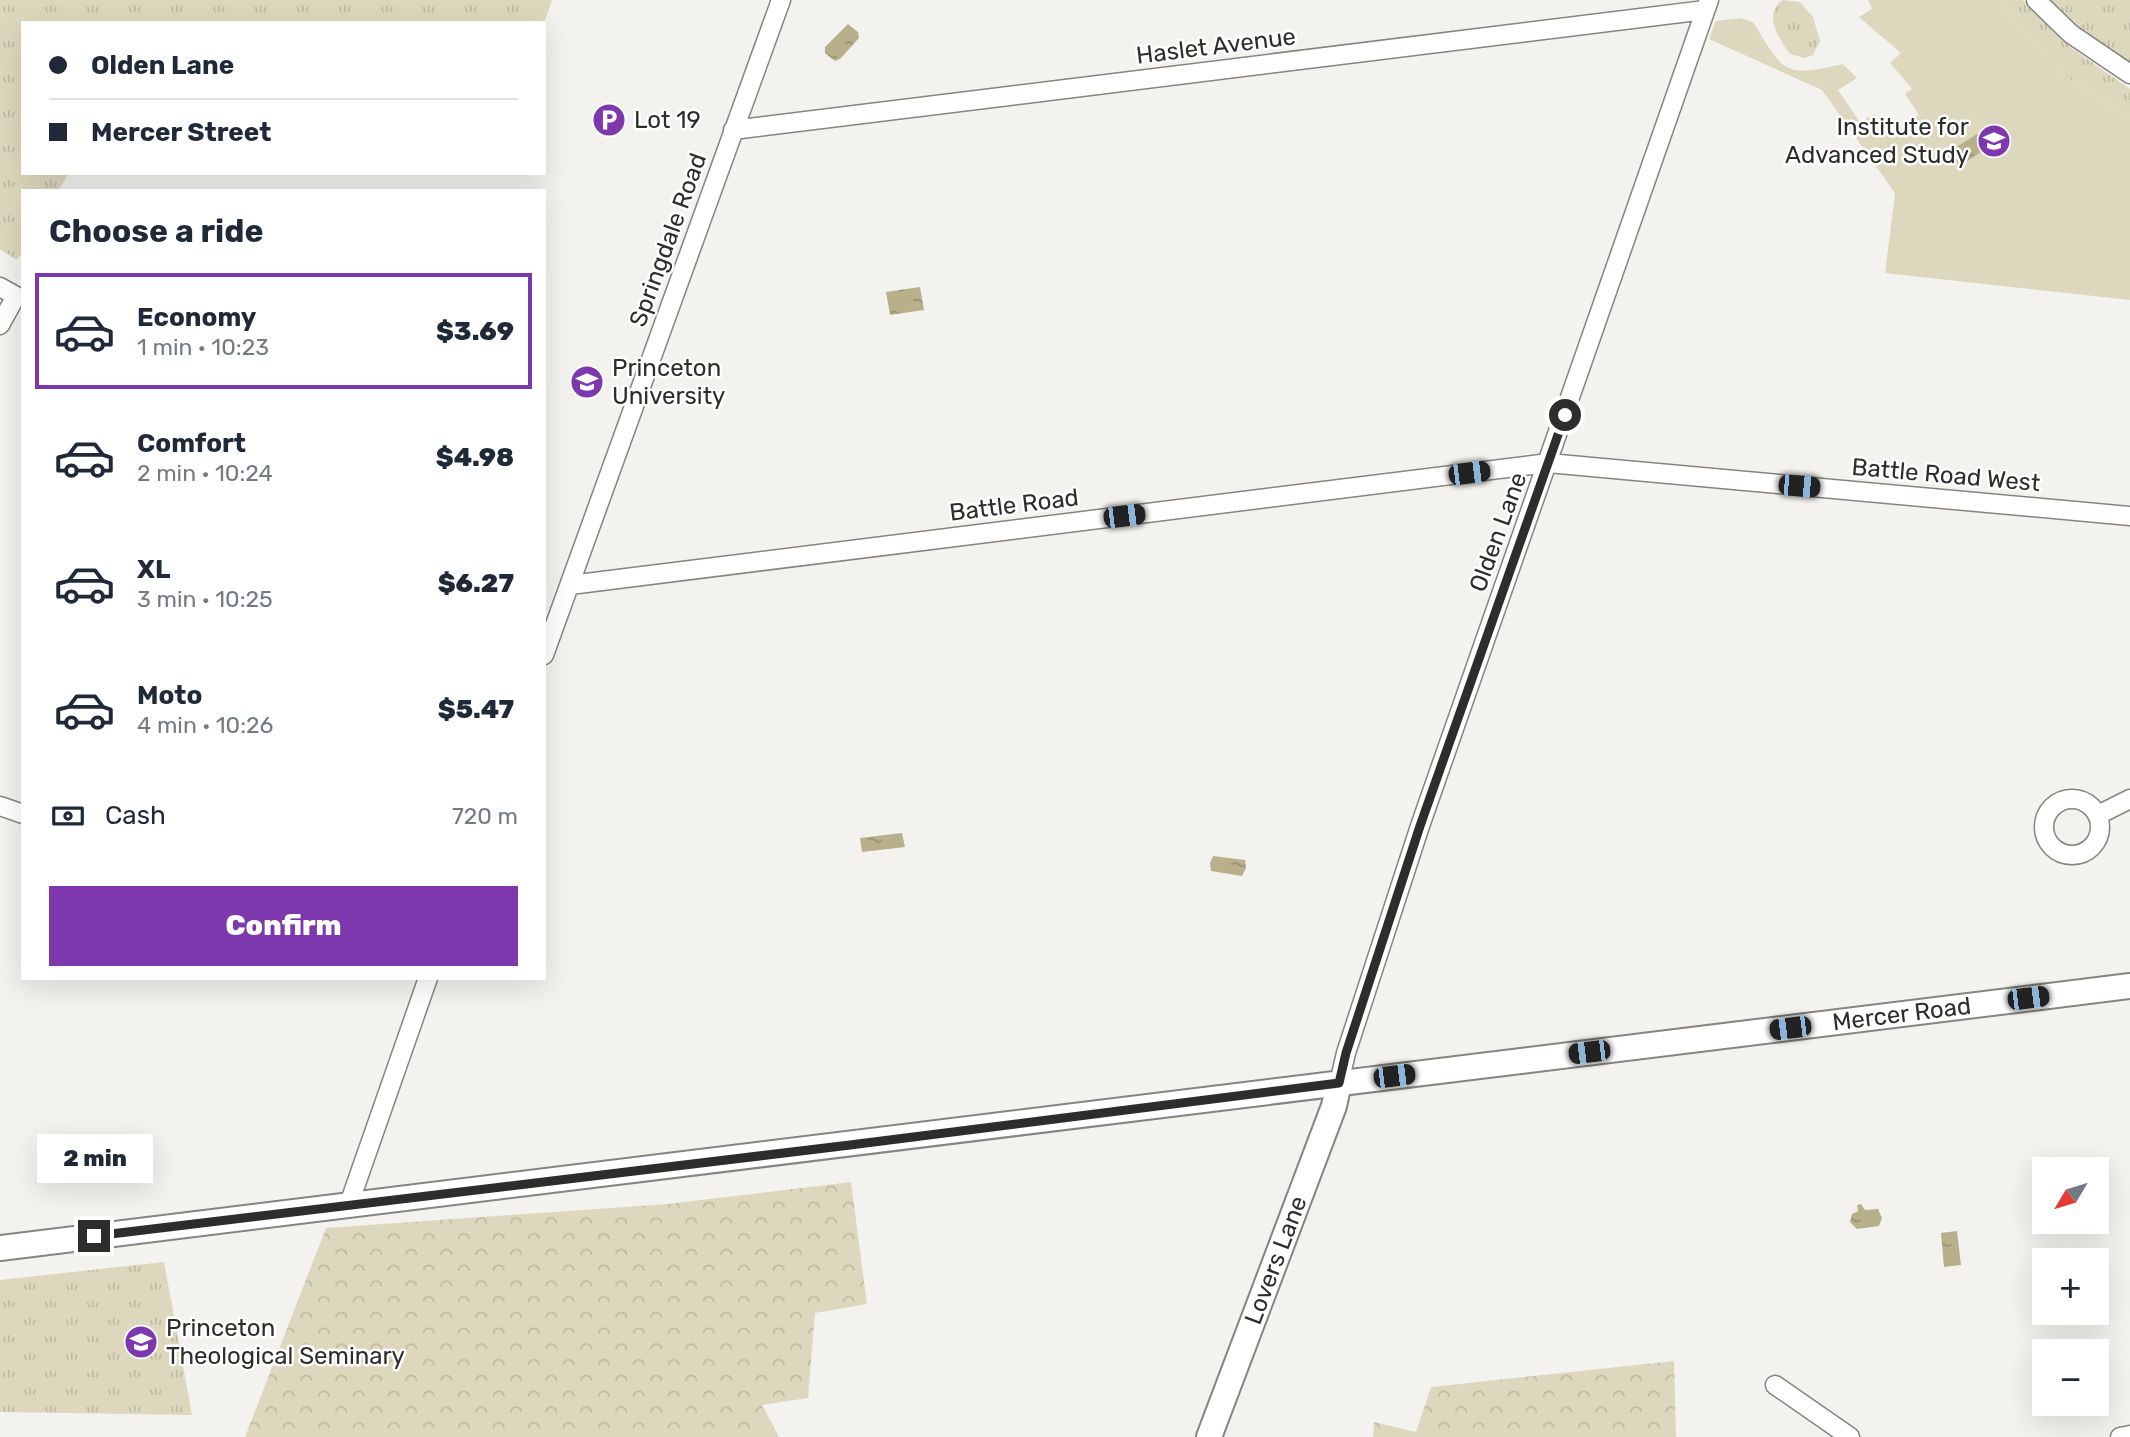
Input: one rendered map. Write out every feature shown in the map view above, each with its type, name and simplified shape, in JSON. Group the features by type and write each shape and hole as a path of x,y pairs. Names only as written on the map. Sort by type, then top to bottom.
{"main road":[{"name":"Mercer Road","path":"0,1248 2130,986"},
{"name":"Lovers Lane","path":"1209,1437 1334,1106 1339,1083"}],"street":[{"name":"Springdale Road","path":"546,650 781,0"},
{"path":"2036,0 2071,34 2130,74"},
{"name":"Haslet Avenue","path":"733,130 1707,5"},
{"name":"Olden Lane","path":"1339,1083 1346,1053 1420,826 1707,5"},
{"path":"0,287 16,296 0,325"},
{"name":"Battle Road West","path":"1548,463 2130,516"},
{"name":"Battle Road","path":"570,586 1548,463"},
{"path":"2098,815 2130,799"},
{"path":"0,806 21,813"},
{"path":"349,1204 427,980"},
{"path":"1775,1385 1850,1437"},
{"path":"2120,1437 2130,1435"}],"green space":[{"path":"0,0 552,0 545,21 21,21 21,175 68,175 59,189 21,189 21,254 17,260 0,249"},
{"path":"1783,0 1800,2 1813,17 1820,41 1813,55 1805,58 1790,54 1781,41 1773,19 1777,5"},
{"name":"Institute for Advanced Study","path":"1868,0 1999,0 2010,16 2067,77 2130,118 2130,300 1885,273 1895,193 1822,90 1709,39 1716,21 1740,18 1753,22 1772,52 1787,67 1808,71 1843,64 1857,78 1838,90 1860,122 1875,114 1882,126 1888,123 1895,133 1919,115 1905,94 1912,89 1890,63 1901,53 1859,17 1872,9"},
{"path":"1999,0 2023,0 2070,47 2130,89 2130,118 2067,77 2010,16"},
{"path":"2047,0 2130,0 2130,66 2072,24"},
{"path":"851,1182 867,1304 815,1313 808,1398 762,1405 779,1437 245,1437 326,1228 668,1204"},
{"path":"164,1262 192,1415 0,1412 0,1280"},
{"path":"1674,1361 1676,1437 1373,1437 1374,1422 1416,1432 1431,1387"}],"water":[{"path":"848,24 858,32 859,38 835,61 825,53 825,47"},
{"path":"1977,134 1986,149 1959,166 1950,151"},
{"path":"920,287 924,310 890,315 886,292"},
{"path":"902,833 905,847 862,852 860,838"},
{"path":"1213,856 1245,860 1246,868 1242,876 1211,871"},
{"path":"1861,1204 1865,1210 1878,1209 1882,1218 1879,1226 1857,1229 1850,1222 1852,1214 1858,1211 1857,1205"},
{"path":"1957,1231 1961,1265 1944,1267 1941,1233"}],"place":[{"name":"Lot 19","path":"609,120"},
{"name":"Institute for Advanced Study","path":"1994,141"},
{"name":"Princeton University","path":"587,382"},
{"name":"Princeton Theological Seminary","path":"141,1342"}],"route":[{"path":"94,1236 1339,1083 1346,1053 1420,826 1565,415"}]}
